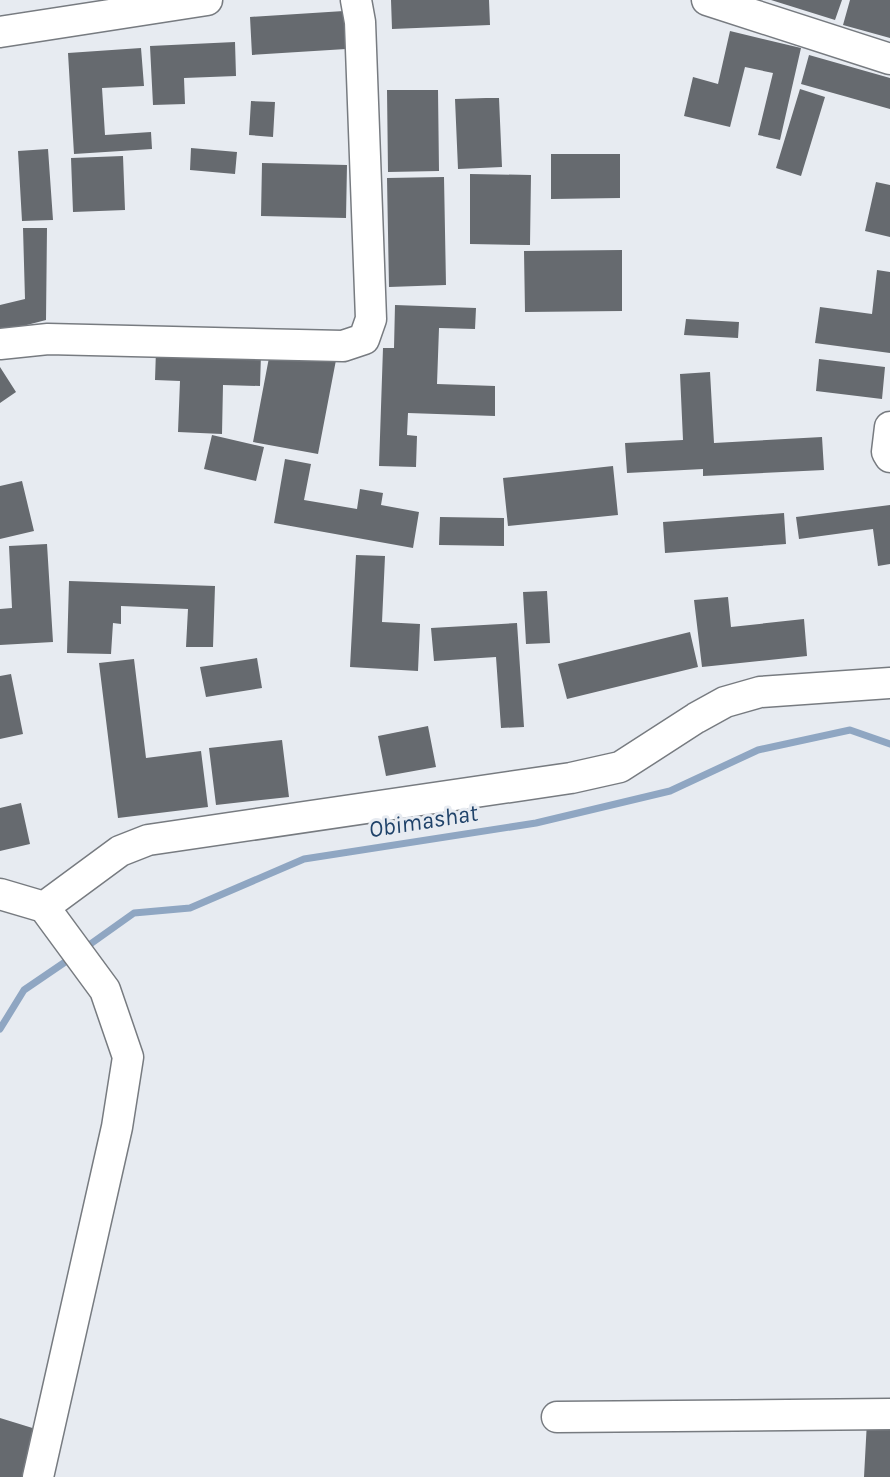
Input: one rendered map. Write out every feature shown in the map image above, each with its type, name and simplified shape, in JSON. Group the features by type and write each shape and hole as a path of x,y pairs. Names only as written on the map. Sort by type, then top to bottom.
{"street":[{"path":"0,32 207,0"},
{"path":"0,344 48,339 343,346 364,339 371,319 360,22 356,0"},
{"path":"707,0 890,59"},
{"path":"890,427 887,452 890,457"},
{"path":"44,907 120,851 148,840 571,778 620,767 725,702 760,692 890,683"},
{"path":"0,894 44,907 105,990 128,1057 117,1127 38,1477"},
{"path":"557,1417 890,1414"}],"building":[{"path":"391,0 489,0 490,25 392,29"},
{"path":"771,0 842,0 835,20"},
{"path":"850,0 890,0 890,38 843,25"},
{"path":"344,11 346,49 252,55 250,17"},
{"path":"730,31 801,48 780,140 758,135 773,73 745,67 730,127 684,116 693,77 718,84"},
{"path":"235,42 236,76 184,78 185,104 153,105 150,46"},
{"path":"141,48 144,86 102,88 105,135 151,132 152,149 74,154 68,53"},
{"path":"809,55 890,78 890,109 801,84"},
{"path":"800,89 825,97 801,176 776,168"},
{"path":"387,90 438,90 439,171 388,172"},
{"path":"499,98 502,167 458,169 455,99"},
{"path":"251,101 275,102 273,137 249,135"},
{"path":"191,148 237,152 235,174 190,170"},
{"path":"48,149 53,220 22,221 18,151"},
{"path":"551,154 620,154 620,198 551,199"},
{"path":"123,156 125,210 73,212 71,158"},
{"path":"262,163 347,165 346,218 261,216"},
{"path":"470,174 531,175 530,245 470,244"},
{"path":"444,177 446,285 389,287 387,178"},
{"path":"876,182 890,185 890,237 865,231"},
{"path":"23,228 47,228 46,320 0,332 0,305 25,299"},
{"path":"622,250 622,311 525,312 524,251"},
{"path":"877,270 890,272 890,353 815,343 820,307 872,314"},
{"path":"395,305 476,308 475,329 439,328 437,384 495,386 495,416 408,413 407,435 417,436 416,467 379,466 383,348 394,348"},
{"path":"686,319 739,322 738,338 684,335"},
{"path":"271,347 336,360 318,454 253,442"},
{"path":"156,350 261,354 260,386 223,385 222,434 178,432 180,381 155,380"},
{"path":"819,359 885,367 882,399 816,391"},
{"path":"0,367 16,392 0,403"},
{"path":"710,372 714,443 822,437 824,470 703,476 703,469 627,473 625,443 683,440 680,374"},
{"path":"212,435 264,447 256,481 204,469"},
{"path":"285,459 311,464 304,500 357,509 360,489 383,493 381,505 419,512 413,548 274,523"},
{"path":"613,466 618,515 508,526 503,478"},
{"path":"22,481 34,531 0,539 0,486"},
{"path":"890,505 890,564 878,566 873,529 799,539 796,517"},
{"path":"784,513 786,544 665,553 663,522"},
{"path":"440,517 504,518 504,546 439,545"},
{"path":"47,544 53,642 0,645 0,609 12,608 9,546"},
{"path":"356,555 385,556 382,622 420,624 418,671 350,667"},
{"path":"69,581 215,586 213,647 186,647 188,609 121,606 121,624 113,623 111,654 67,653"},
{"path":"547,591 550,643 526,644 523,592"},
{"path":"728,597 731,627 804,619 807,656 702,667 694,600"},
{"path":"517,623 524,727 501,728 496,657 434,661 431,628"},
{"path":"690,632 698,667 567,699 558,664"},
{"path":"257,658 262,688 206,697 200,667"},
{"path":"134,659 146,758 201,751 208,807 118,818 99,663"},
{"path":"11,674 23,734 0,739 0,676"},
{"path":"428,726 436,767 386,776 378,736"},
{"path":"282,740 289,797 216,805 209,748"},
{"path":"21,803 30,844 0,851 0,808"},
{"path":"0,1418 39,1430 25,1477 0,1477"},
{"path":"867,1421 890,1422 890,1477 864,1477"}],"waterway":[{"name":"Obimashat","path":"82,950 134,913 190,908 304,859 536,823 670,791 758,750 850,730 890,744"},
{"name":"Obimashat","path":"0,1029 24,990 71,958"}]}
